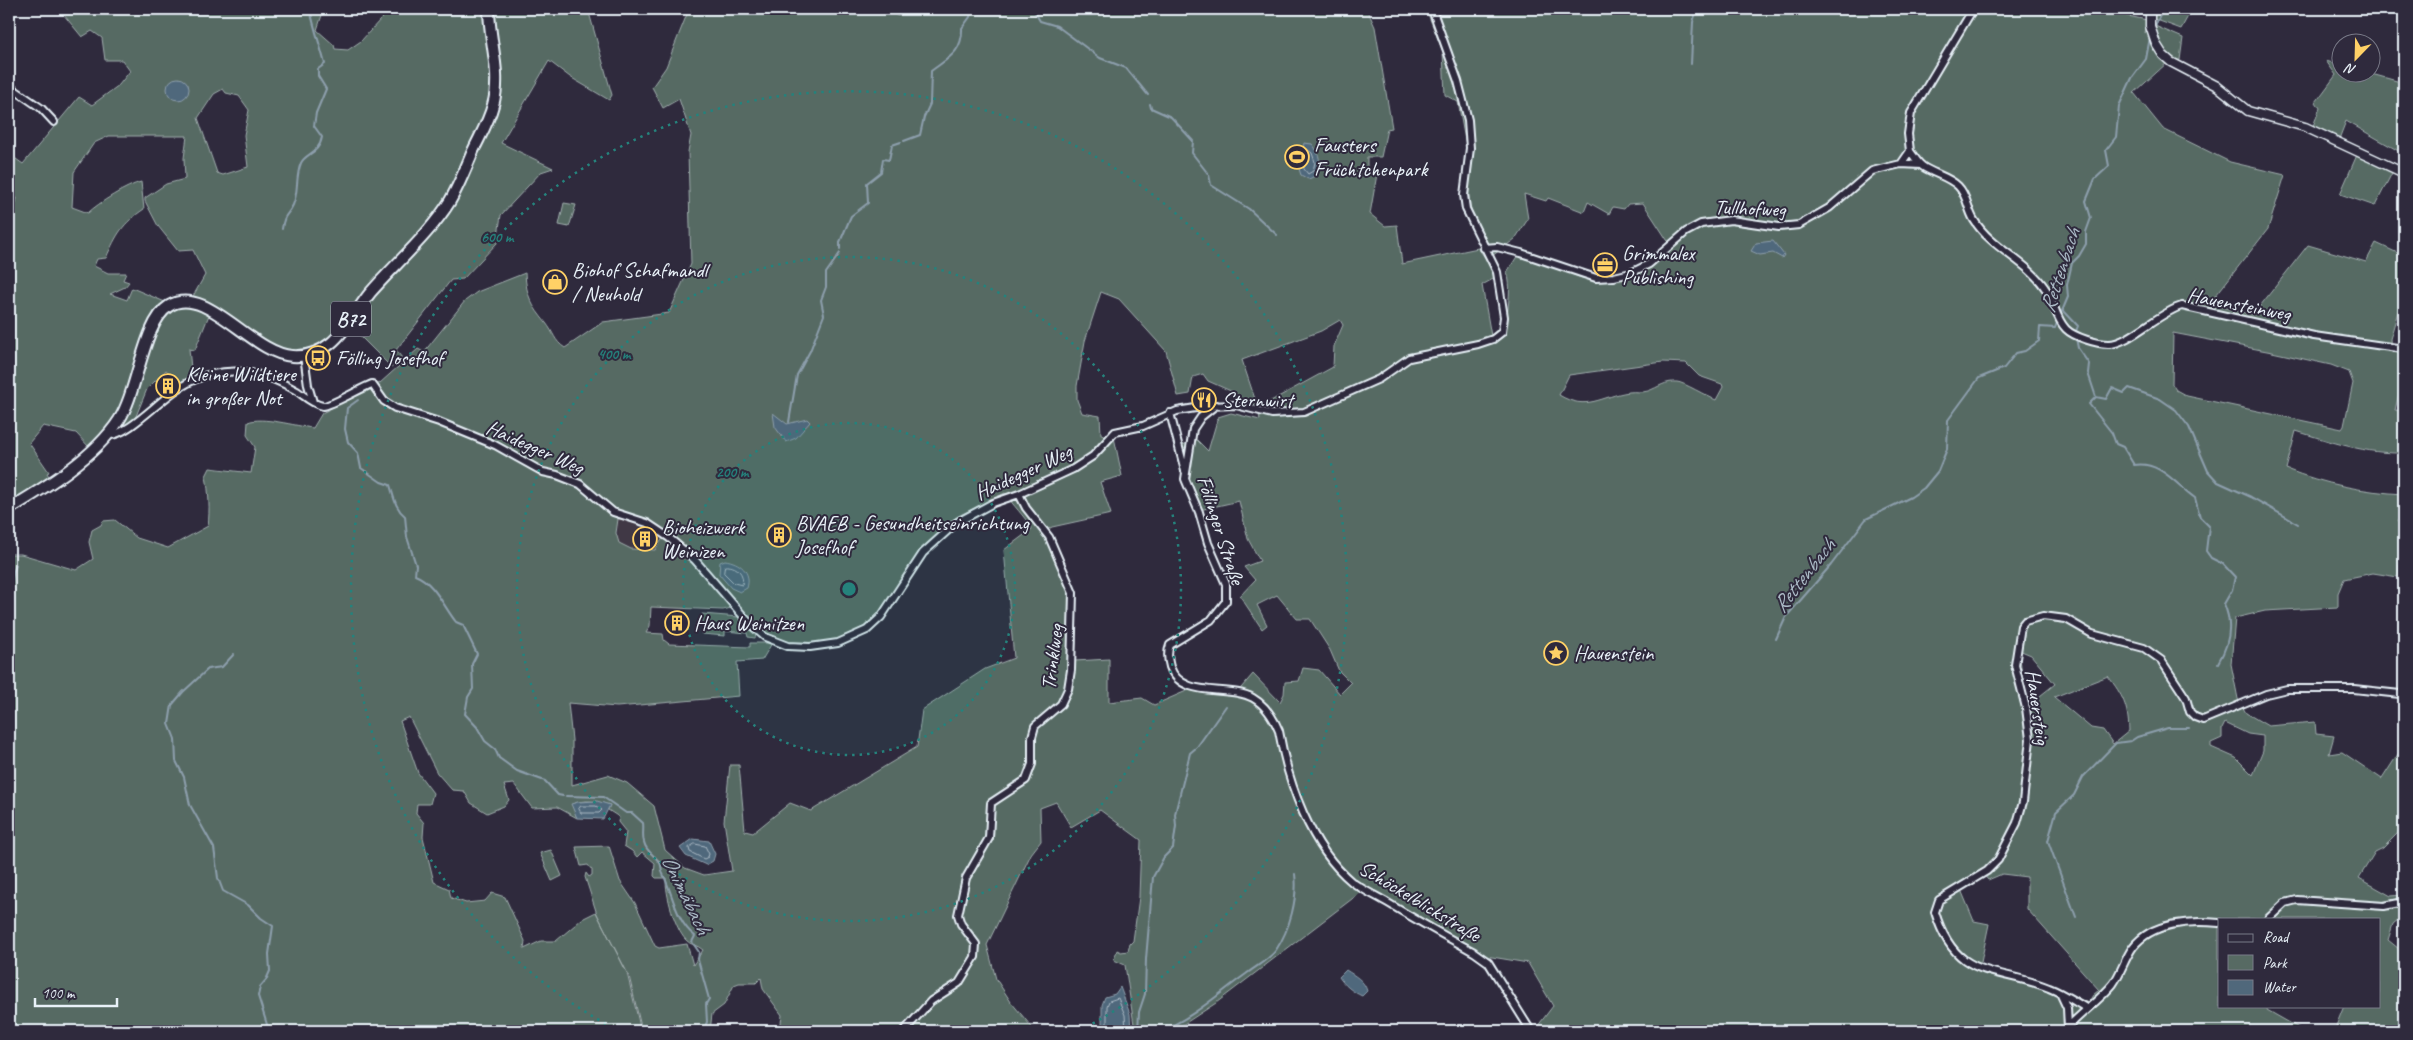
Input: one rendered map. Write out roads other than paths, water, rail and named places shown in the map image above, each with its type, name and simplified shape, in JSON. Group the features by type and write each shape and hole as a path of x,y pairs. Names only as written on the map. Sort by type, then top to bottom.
{"main road":[{"name":"B72","path":"304,356 323,348 340,334 369,295 437,218 453,194 492,111 495,97 496,82 489,9"},
{"path":"9,509 90,453 109,435 129,402 152,329 160,314 174,303 192,302 208,308 274,353 304,356"}],"street":[{"path":"1216,405 1236,405 1272,414 1304,412 1379,379 1409,358 1493,339 1502,332 1504,317 1497,272 1466,209 1464,195 1470,148 1468,120 1458,81 1432,9"},
{"path":"1901,164 1910,151 1908,134 1911,113 1973,9"},
{"path":"2150,9 2150,26 2153,35 2160,50 2167,59 2217,86 2242,108 2305,127 2404,173"},
{"path":"9,86 41,108 54,122"},
{"name":"Hauensteinweg","path":"1910,151 1921,165 1958,186 1965,194 1974,220 1997,247 2030,270 2046,289 2062,322 2073,333 2100,343 2113,344 2168,311 2182,306 2314,336 2404,349"},
{"name":"Tullhofweg","path":"1484,248 1497,247 1521,253 1596,278 1614,277 1631,273 1649,264 1686,232 1701,224 1731,220 1779,227 1804,224 1829,208 1872,171 1901,164"},
{"name":"Hauensteinweg","path":"1901,164 1921,165"},
{"path":"304,356 313,402"},
{"path":"109,435 119,433 129,427 180,387 212,374 232,371 256,374 294,389 313,402"},
{"name":"Haidegger Weg","path":"313,402 321,406 331,404 354,390 372,384 384,401 394,408 439,422 495,445 544,472 580,484 612,512 646,524 668,537 695,560 751,625 765,637 788,646 810,647 848,640 867,630 881,617 923,553 947,530 978,510 1059,476 1087,460 1115,432 1143,426 1170,413 1216,405"},
{"name":"Föllinger Straße","path":"1182,636 1215,616 1223,607 1228,594 1226,584 1185,479 1193,429 1201,417 1216,405"},
{"path":"1170,413 1185,472"},
{"name":"Trinklweg","path":"904,1031 931,1001 959,983 975,957 976,944 961,924 958,915 966,878 989,838 991,803 1026,780 1032,764 1032,737 1035,726 1042,719 1056,711 1068,689 1072,654 1073,592 1049,536 1026,508 1019,494"},
{"name":"Hauersteig","path":"2086,1008 2060,993 2032,982 1973,967 1958,954 1947,938 1935,912 1939,900 1987,871 1998,860 2018,823 2023,802 2030,739 2026,708 2015,665 2021,626 2025,621 2043,616 2066,619 2092,634 2144,648 2161,660 2186,698 2190,712 2195,717 2203,720 2266,694 2287,689 2354,689 2400,694 2404,692"},
{"name":"Schöckelblickstraße","path":"1182,636 1170,645 1169,649 1168,662 1177,679 1188,686 1232,692 1252,698 1276,723 1290,783 1302,812 1318,840 1340,870 1364,890 1474,952 1488,962 1531,1031"},
{"path":"2269,918 2285,903 2298,900 2384,906 2404,902"},
{"path":"2068,1029 2086,1008 2114,982 2134,945 2148,934 2171,925 2194,921 2218,923"},
{"path":"2060,993 2067,1008 2068,1029"}],"water":[{"path":"178,78 186,81 189,89 186,97 178,100 170,97 167,89 170,81"},
{"path":"1304,143 1312,144 1318,153 1320,164 1317,173 1308,179 1301,175 1299,169"},
{"path":"1773,241 1784,255 1782,258 1773,253 1760,255 1751,251 1756,243"},
{"path":"773,413 787,424 807,419 810,422 796,438 786,442 775,427"},
{"path":"725,560 735,563 744,569 748,577 747,588 740,592 731,588 719,574 720,562"},
{"path":"597,801 610,805 603,819 577,818 571,804"},
{"path":"693,839 709,841 715,854 713,861 706,865 686,856 680,848"},
{"path":"1346,970 1364,984 1367,991 1362,996 1349,988 1339,977"},
{"path":"1120,987 1130,1014 1131,1031 1102,1031 1102,1005 1105,997 1115,994"}],"waterway":[{"path":"282,229 285,217 295,200 301,163 318,147 322,137 314,126 316,113 326,89 318,76 318,69 325,64 310,9"},
{"path":"904,141 920,135 924,117 930,104 931,71 949,58 957,49 962,36 962,28 970,17 972,9"},
{"path":"1033,9 1040,21 1057,26 1100,58 1126,68 1148,95"},
{"path":"1691,64 1693,22 1697,9"},
{"name":"Rettenbach","path":"2154,28 2163,9"},
{"name":"Rettenbach","path":"2060,316 2068,297 2067,285 2072,263 2086,244 2086,232 2091,218 2086,201 2095,179 2109,166 2106,150 2116,137 2119,106 2132,78 2146,59 2150,37"},
{"path":"1150,104 1151,108 1171,117 1193,141 1192,153 1209,175 1211,185 1249,209 1277,235"},
{"path":"840,249 840,242 851,216 868,203 867,183 881,172 883,159 889,160 892,145 901,142"},
{"path":"789,422 797,375 810,351 824,315 821,300 826,287 826,273 840,253"},
{"path":"2063,310 2078,326 2076,331"},
{"name":"Rettenbach","path":"1776,639 1786,617 1831,565 1866,519 1911,497 1924,488 1938,471 1947,449 1948,420 1979,378 2004,368 2016,353 2025,351 2039,341 2040,327 2055,328 2058,320"},
{"path":"2076,338 2078,348 2089,364 2088,373 2096,397 2089,404 2112,433 2116,444 2123,447 2134,465 2143,464 2160,470 2195,498 2200,517 2209,526 2206,551 2211,558 2223,564 2235,577 2232,590 2224,604 2229,627 2225,649 2218,663"},
{"path":"2096,397 2106,399 2112,388 2124,393 2129,388 2160,399 2176,410 2189,427 2208,471 2218,482 2251,497 2298,524"},
{"name":"Onimäbach","path":"358,400 347,408 345,429 348,442 358,453 361,468 381,482 390,485 397,506 405,516 407,537 416,565 415,575 428,583 456,622 463,625 477,654 472,664 473,689 468,697 465,714 477,727 485,741 495,749 499,758 517,771 545,781 558,795 563,796"},
{"path":"9,618 12,604 12,578 16,565"},
{"path":"234,654 222,667 208,669 183,692 172,705 169,724 175,739 176,761 184,777 190,805 214,848 218,878 223,891 248,905 261,918 273,926 269,954 270,971 260,987 258,996 269,1031"},
{"path":"1138,1031 1139,1012 1145,994 1153,877 1164,857 1173,848 1176,826 1175,814 1190,753 1197,747 1226,706"},
{"path":"2076,917 2048,841 2056,812 2074,795 2083,777 2116,743 2131,741 2137,737 2168,728 2189,728"},
{"name":"Onimäbach","path":"566,796 603,797 626,813 632,813 643,823 645,845 660,863 679,916 695,936 692,942 699,952 698,960 709,999 706,1004 707,1022 703,1031"},
{"path":"1160,1031 1194,1013 1266,960 1276,950 1285,933 1292,913 1296,883 1295,874"}],"place":[{"name":"Fausters Früchtchenpark","path":"1297,157"},
{"name":"Grimmalex Publishing","path":"1605,265"},
{"name":"Biohof Schafmandl / Neuhold","path":"555,282"},
{"name":"Fölling Josefhof","path":"318,358"},
{"name":"Kleine Wildtiere in großer Not","path":"168,386"},
{"name":"Sternwirt","path":"1204,400"},
{"name":"BVAEB - Gesundheitseinrichtung Josefhof","path":"779,535"},
{"name":"Bioheizwerk Weinizen","path":"645,539"},
{"name":"Haus Weinitzen","path":"677,623"},
{"name":"Hauenstein","path":"1556,653"}]}
